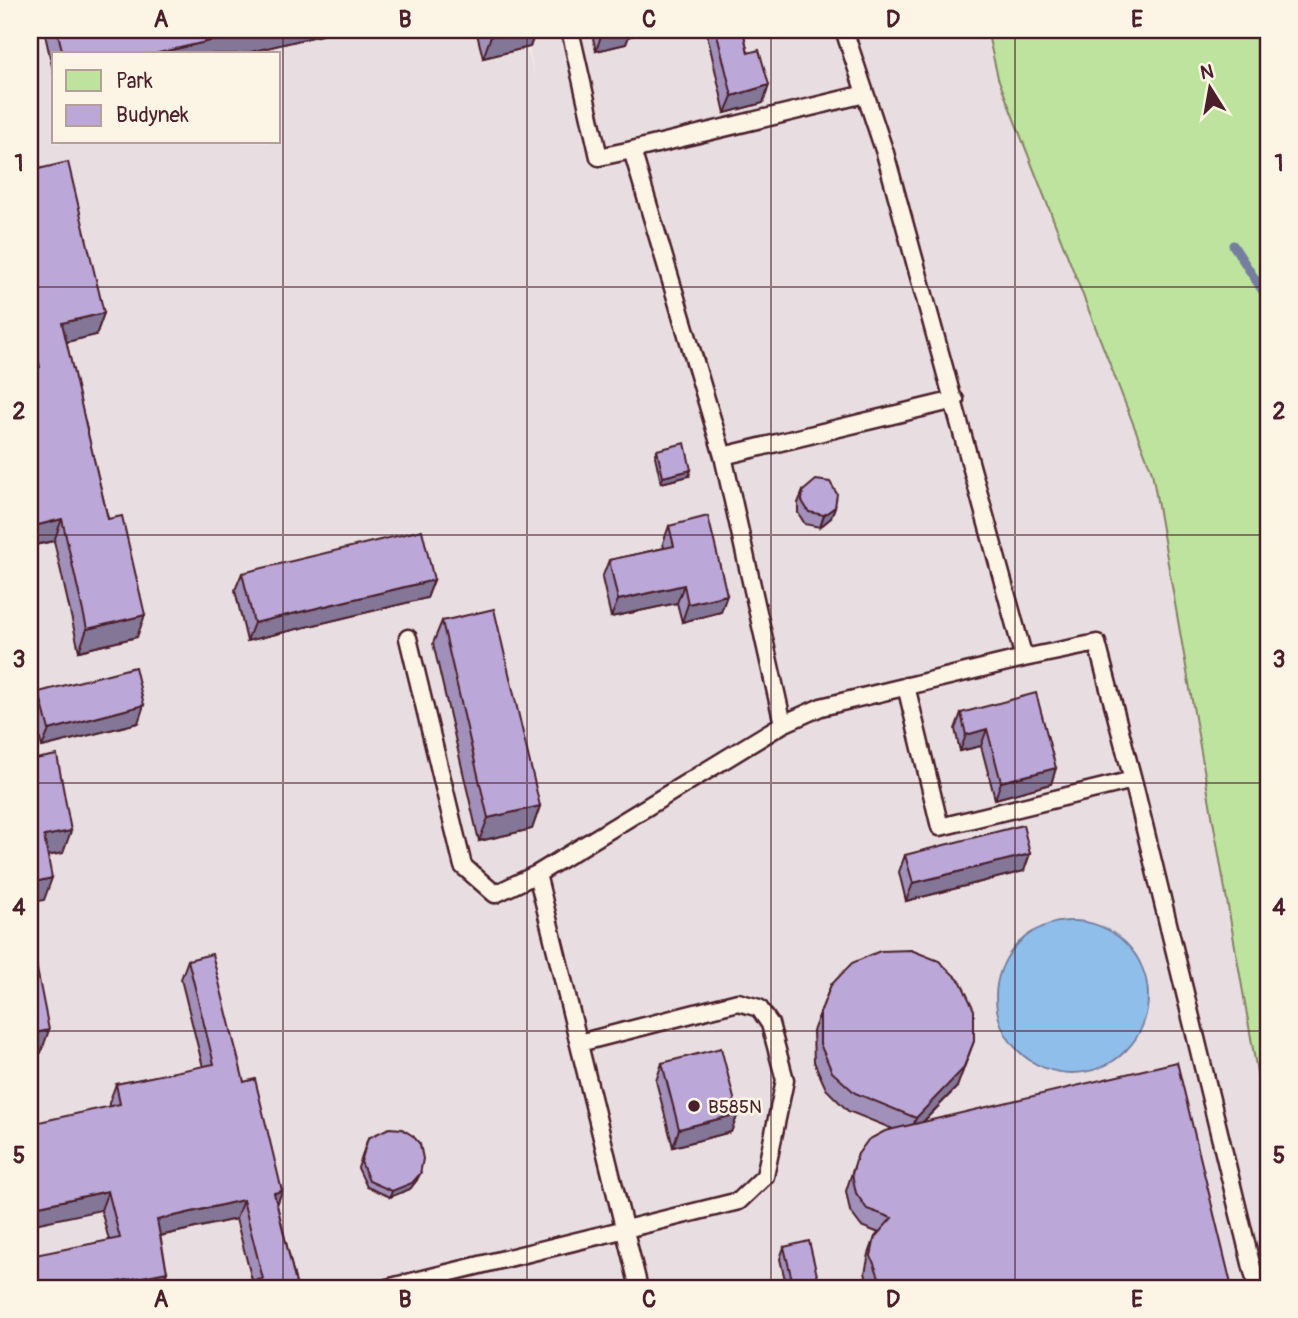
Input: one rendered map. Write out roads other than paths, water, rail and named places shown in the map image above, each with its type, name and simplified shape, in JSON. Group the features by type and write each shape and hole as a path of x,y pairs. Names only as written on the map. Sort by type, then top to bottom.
{"lane":[{"path":"570,30 599,157 865,94"},
{"path":"844,30 886,153 1024,658"},
{"path":"632,150 723,456 783,724"},
{"path":"723,456 955,400"},
{"path":"408,638 463,866 495,894 537,874 783,724 821,707 1097,643 1257,1288"},
{"path":"906,686 940,827 1133,780"},
{"path":"537,874 639,1288"},
{"path":"387,1288 739,1201 765,1176 785,1080 770,1024 759,1008 738,1002 579,1043"}],"water":[{"path":"1072,921 1101,926 1126,943 1143,968 1148,997 1143,1026 1126,1051 1101,1068 1072,1073 1043,1068 1018,1051 1001,1026 996,997 1001,968 1018,943 1043,926"}],"waterway":[{"path":"1233,245 1268,299"}],"place":[{"name":"B585N","path":"694,1106"}]}
